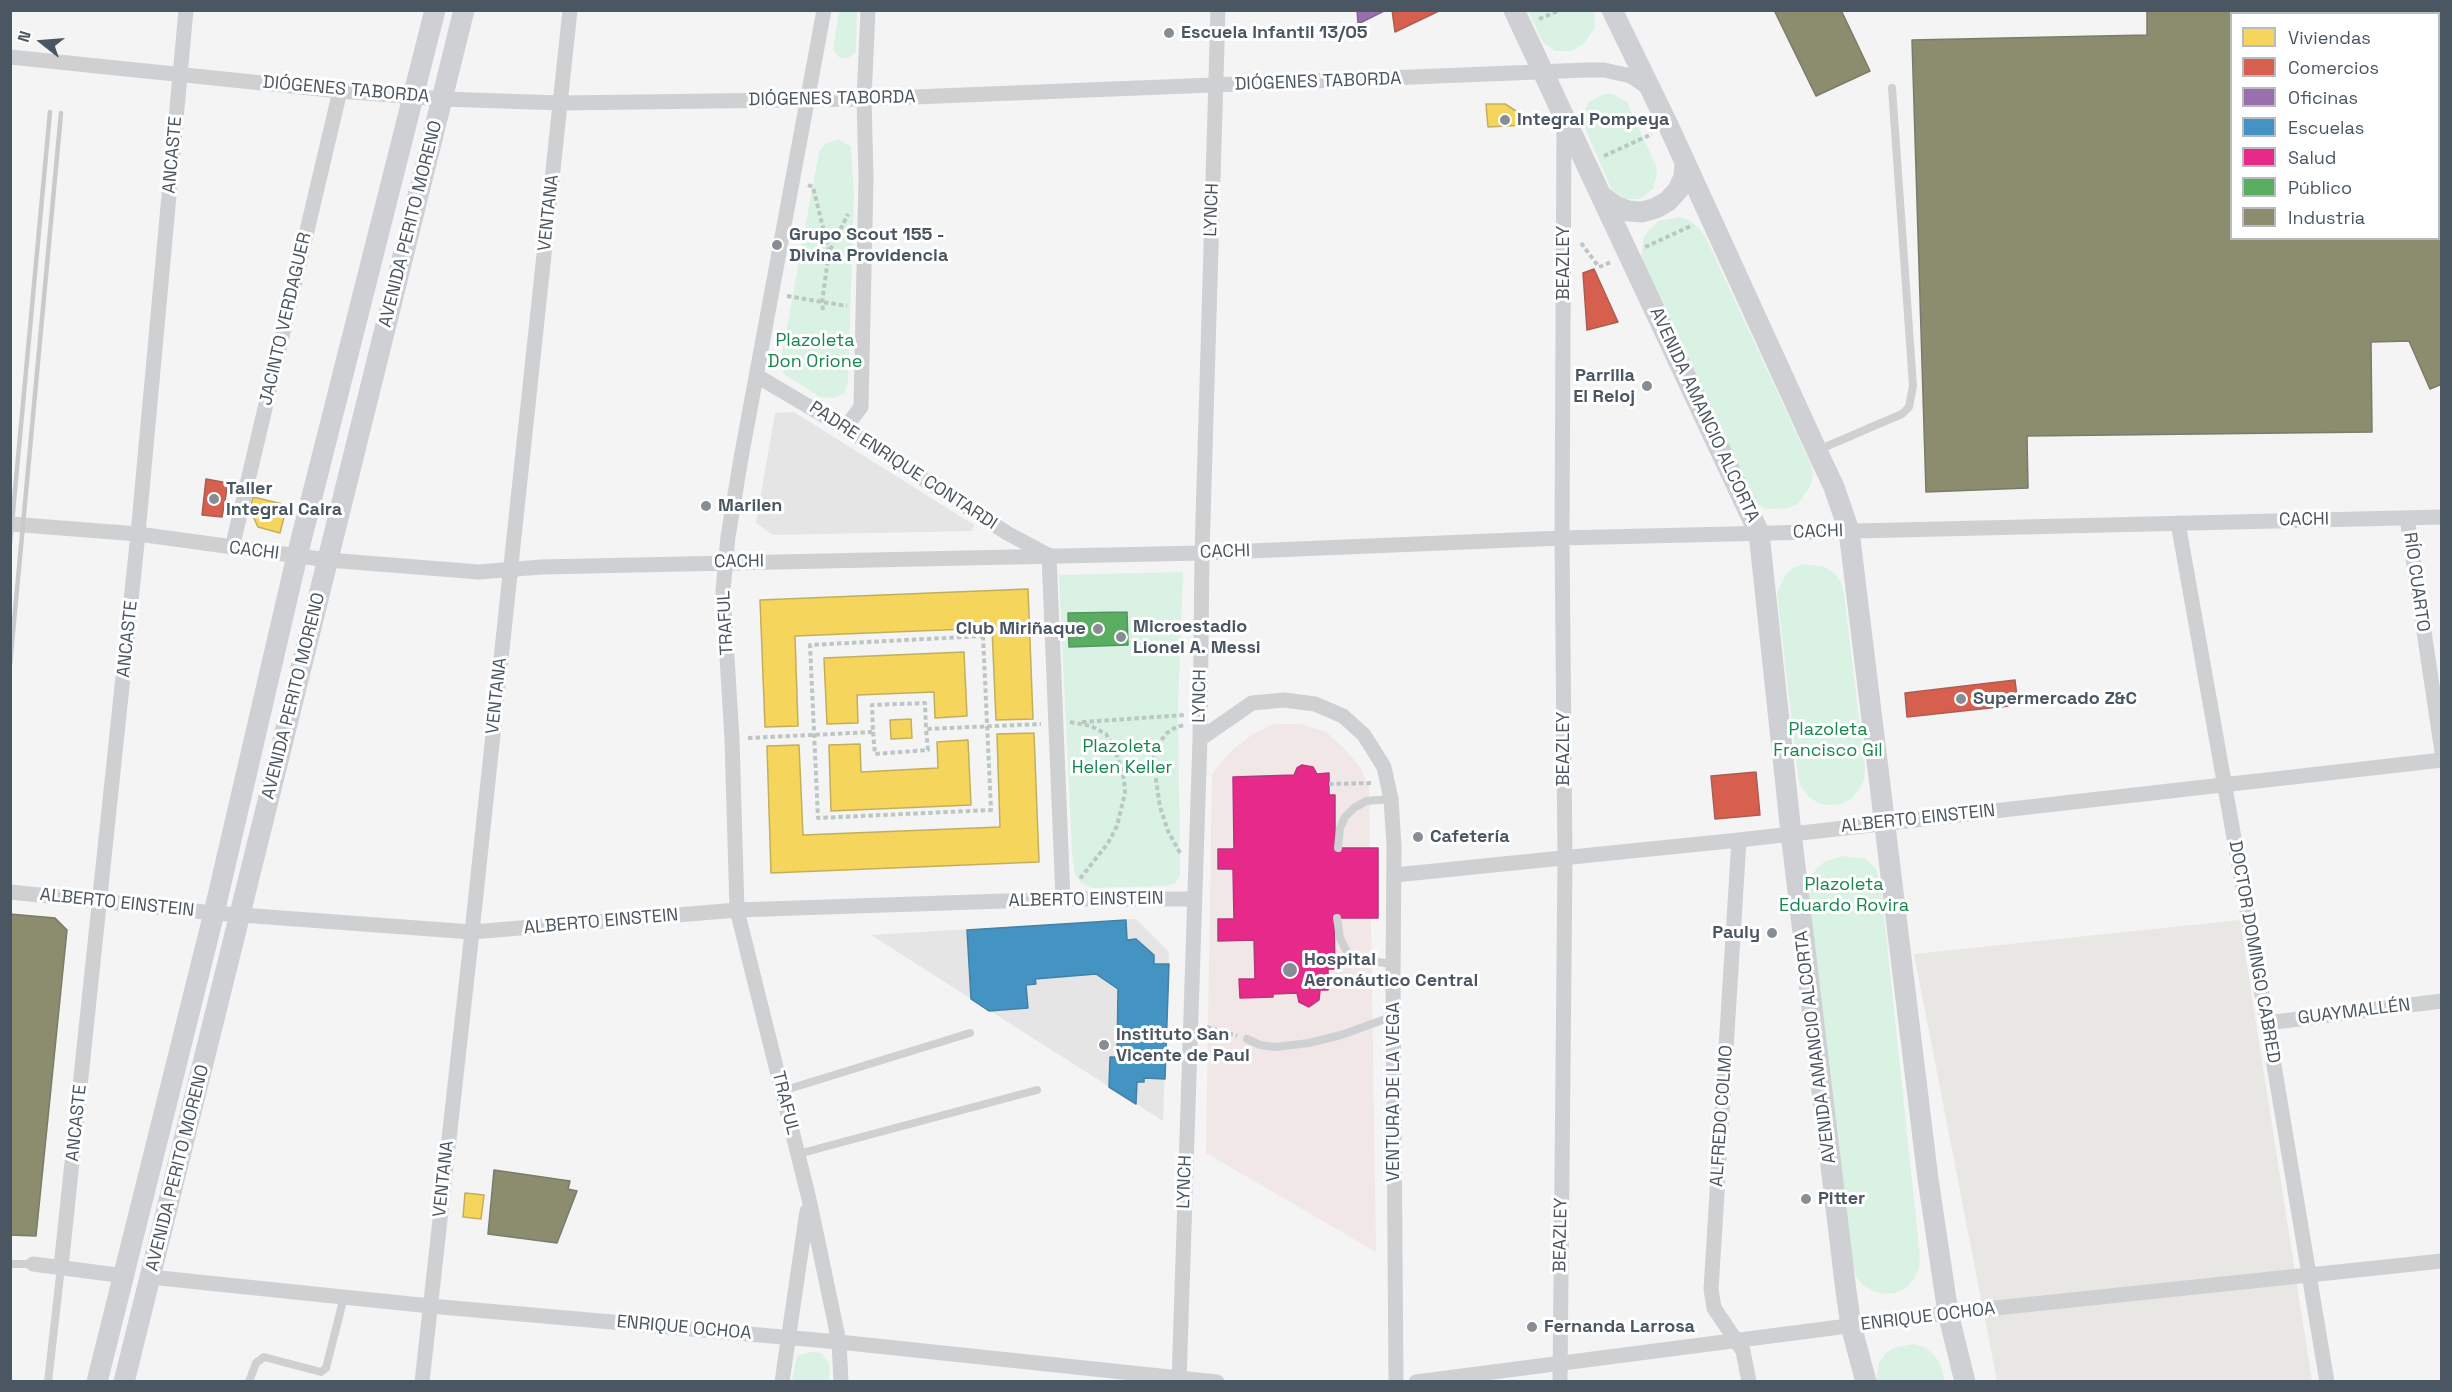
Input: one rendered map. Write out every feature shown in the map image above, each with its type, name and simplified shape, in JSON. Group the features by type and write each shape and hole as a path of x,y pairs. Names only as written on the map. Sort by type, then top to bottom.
{"main road":[{"name":"AVENIDA PERITO MORENO","path":"97,1382 214,913 297,556 435,10"},
{"name":"AVENIDA PERITO MORENO","path":"124,1382 464,10"},
{"name":"AVENIDA AMANCIO ALCORTA","path":"1514,10 1759,533 1791,833 1851,1326 1866,1382"},
{"path":"1611,10 1669,127 1834,487 1850,531 1928,1179 1948,1313 1965,1382"},
{"path":"1603,197 1615,206 1628,211 1642,212 1656,208 1668,201 1678,190 1685,163"}],"street":[{"name":"ANCASTE","path":"61,1268 138,534 186,10"},
{"name":"VENTANA","path":"422,1382 570,10"},
{"name":"TRAFUL","path":"824,10 741,458 723,591 732,739 737,910 809,1199 839,1342 841,1382"},
{"path":"846,428 861,407 866,177 864,99 868,10"},
{"name":"LYNCH","path":"1179,1380 1200,739 1218,10"},
{"name":"DIÓGENES TABORDA","path":"10,57 340,91 443,99 561,103 864,99 1604,70 1631,76 1650,89"},
{"name":"JACINTO VERDAGUER","path":"232,548 340,91"},
{"name":"BEAZLEY","path":"1560,1382 1565,858 1564,116"},
{"name":"PADRE ENRIQUE CONTARDI","path":"757,376 846,428 1007,533 1049,555"},
{"name":"CACHI","path":"10,524 138,534 328,560 479,572 541,567 726,562 1203,553 1563,538 2442,517"},
{"name":"RÍO CUARTO","path":"2407,518 2442,752"},
{"name":"DOCTOR DOMINGO CABRED","path":"2178,523 2311,1276 2327,1382"},
{"path":"1049,555 1063,899"},
{"name":"VENTURA DE LA VEGA","path":"1200,739 1228,717 1252,703 1284,700 1315,704 1343,716 1364,735 1384,767 1392,799 1395,875 1393,971 1395,1382"},
{"name":"ALBERTO EINSTEIN","path":"1395,875 1739,840 2442,760"},
{"name":"ALFREDO COLMO","path":"1739,840 1711,1289 1714,1308 1736,1339 1747,1364 1749,1382"},
{"name":"ALBERTO EINSTEIN","path":"10,892 214,913 472,932 737,910 1063,899 1193,899"},
{"name":"GUAYMALLÉN","path":"2267,1023 2442,1001"},
{"name":"TRAFUL","path":"782,1382 809,1199"},
{"name":"ENRIQUE OCHOA","path":"1416,1382 1948,1313 2442,1261"},
{"path":"33,1264 124,1276"},
{"name":"ENRIQUE OCHOA","path":"150,1277 430,1306 839,1342 1179,1380 1218,1382"}],"lane":[{"path":"1817,451 1902,414 1909,407 1912,386 1892,88"},
{"path":"1338,848 1340,828 1354,808 1365,801 1392,799"},
{"path":"1337,918 1340,938 1347,952 1393,971"},
{"path":"1247,1039 1260,1045 1275,1047 1310,1043 1341,1035 1394,1016"},
{"path":"782,1091 970,1033"},
{"path":"798,1154 1037,1090"},
{"path":"10,1264 33,1264"},
{"path":"48,1382 61,1268"},
{"path":"249,1382 255,1363 264,1357 315,1372 321,1372 326,1368 344,1297"},
{"path":"312,1382 315,1372"}],"path":[{"path":"1587,163 1669,127"},
{"path":"793,178 813,187 830,252"},
{"path":"823,310 822,302 830,252 848,212"},
{"path":"772,293 863,309"},
{"path":"983,636 988,726 991,810 818,818 810,645 983,636"},
{"path":"925,703 926,729 928,750 875,754 872,705 925,703"},
{"path":"926,729 1200,718"},
{"path":"1194,880 1167,826 1155,780 1154,759 1158,744 1167,733 1200,718"},
{"path":"1063,899 1108,843 1117,826 1125,793 1121,764 1112,742 1106,734 1093,726 1075,722"},
{"path":"732,739 873,732"},
{"path":"1329,784 1388,783"},
{"path":"1328,979 1393,971"},
{"path":"1190,1014 1204,1026 1247,1039"}],"shaded area":[{"path":"794,412 974,525 972,531 773,535 756,523 775,413"},
{"name":"Hospital Aeronáutico Central","path":"1274,724 1301,724 1326,732 1360,767 1369,787 1376,1252 1206,1153 1212,774 1231,751 1253,734"},
{"name":"Instituto San Vicente de Paul","path":"1136,919 1169,952 1163,1121 871,935"},
{"path":"2240,920 2312,1381 1997,1381 1914,954"}],"green space":[{"path":"839,11 857,11 856,52 848,58 840,58 833,50"},
{"path":"1528,11 1594,11 1595,27 1584,44 1571,51 1555,51 1543,42"},
{"path":"1604,94 1613,94 1627,102 1656,166 1657,174 1653,189 1640,199 1625,199 1612,190 1584,126 1585,109 1589,102"},
{"name":"Plazoleta Don Orione","path":"838,139 851,147 854,193 848,383 844,393 834,398 820,397 784,374 781,360 819,152 826,143"},
{"path":"1679,217 1689,220 1705,236 1811,465 1813,474 1811,485 1798,504 1788,508 1766,509 1757,504 1644,267 1641,256 1644,236 1658,221"},
{"name":"Plazoleta Francisco Gil","path":"1804,564 1824,567 1834,573 1841,582 1844,594 1865,768 1864,780 1859,790 1851,799 1841,804 1818,803 1801,787 1798,777 1777,592 1786,574 1794,567"},
{"name":"Plazoleta Helen Keller","path":"1183,572 1178,704 1180,876 1174,884 1166,886 1092,888 1081,883 1075,874 1072,852 1059,575"},
{"name":"Plazoleta Eduardo Rovira","path":"1842,856 1866,859 1876,869 1881,886 1920,1257 1919,1268 1914,1279 1906,1288 1895,1293 1884,1294 1863,1285 1856,1276 1853,1266 1807,887 1816,869 1824,862"},
{"path":"1914,1344 1924,1347 1933,1354 1940,1363 1945,1381 1876,1381 1879,1363 1885,1354 1893,1348"},
{"path":"810,1352 821,1353 830,1365 829,1381 792,1381 797,1356"}],"building: Viviendas":[{"name":"Integral Pompeya","path":"1486,104 1505,104 1521,114 1526,125 1488,127"},
{"path":"253,497 287,505 280,533 258,527 250,510"},
{"path":"1028,589 1033,719 996,720 992,628 795,636 798,726 765,727 760,600"},
{"path":"964,652 967,716 935,718 934,692 857,695 858,723 827,724 824,658"},
{"path":"911,719 912,738 891,739 890,720"},
{"path":"1034,733 1039,862 771,873 767,746 799,745 803,835 1000,827 997,734"},
{"path":"968,740 971,805 831,811 829,745 860,744 861,772 938,768 937,742"},
{"path":"465,1193 484,1195 481,1219 463,1217"}],"building: Comercios":[{"path":"1392,10 1441,10 1395,32"},
{"path":"1594,269 1618,322 1587,330 1583,273"},
{"name":"Taller Integral Caira","path":"206,479 228,483 222,517 202,515"},
{"name":"Supermercado Z&C","path":"2015,680 2018,705 1907,717 1905,693"},
{"path":"1756,772 1760,815 1715,819 1711,776"}],"building: Oficinas":[{"path":"1357,10 1386,10 1358,24"}],"building: Escuelas":[{"path":"1126,920 1127,940 1136,939 1154,955 1154,964 1169,964 1165,1079 1144,1078 1144,1082 1137,1082 1136,1104 1109,1087 1110,1057 1117,1057 1118,989 1096,974 1035,979 1036,984 1026,985 1028,1008 989,1011 971,999 967,930"}],"building: Salud":[{"path":"1302,765 1313,767 1317,774 1329,773 1329,795 1335,795 1335,848 1378,848 1378,918 1334,918 1335,969 1328,969 1328,990 1320,990 1319,1000 1309,1007 1299,1002 1297,993 1273,994 1273,997 1240,998 1239,979 1255,979 1254,940 1218,941 1218,919 1234,919 1233,869 1218,869 1218,849 1234,849 1233,777 1294,775 1297,768"}],"building: Público":[{"name":"Club Miriñaque","path":"1127,612 1128,645 1069,647 1068,613"}],"building: Industria":[{"path":"1774,10 1841,10 1870,71 1816,96"},
{"path":"2147,10 2442,10 2442,384 2430,389 2409,341 2371,342 2372,432 2027,436 2028,488 1926,492 1912,40 2147,35"},
{"path":"10,914 55,918 67,930 36,1236 10,1235"},
{"path":"494,1170 570,1181 568,1189 577,1191 557,1243 488,1234"}],"railway":[{"path":"10,544 50,112"},
{"path":"10,665 61,113"}],"place":[{"name":"Escuela Infantil 13/05","path":"1169,33"},
{"name":"Integral Pompeya","path":"1505,120"},
{"name":"Grupo Scout 155 - Divina Providencia","path":"777,245"},
{"name":"Parrilla El Reloj","path":"1647,386"},
{"name":"Taller Integral Caira","path":"214,499"},
{"name":"Marilen","path":"706,506"},
{"name":"Club Miriñaque","path":"1098,629"},
{"name":"Microestadio Lionel A. Messi","path":"1121,637"},
{"name":"Supermercado Z&C","path":"1961,699"},
{"name":"Cafetería","path":"1418,837"},
{"name":"Pauly","path":"1772,933"},
{"name":"Hospital Aeronáutico Central","path":"1290,970"},
{"name":"Instituto San Vicente de Paul","path":"1104,1045"},
{"name":"Pitter","path":"1806,1199"},
{"name":"Fernanda Larrosa","path":"1532,1327"}]}
